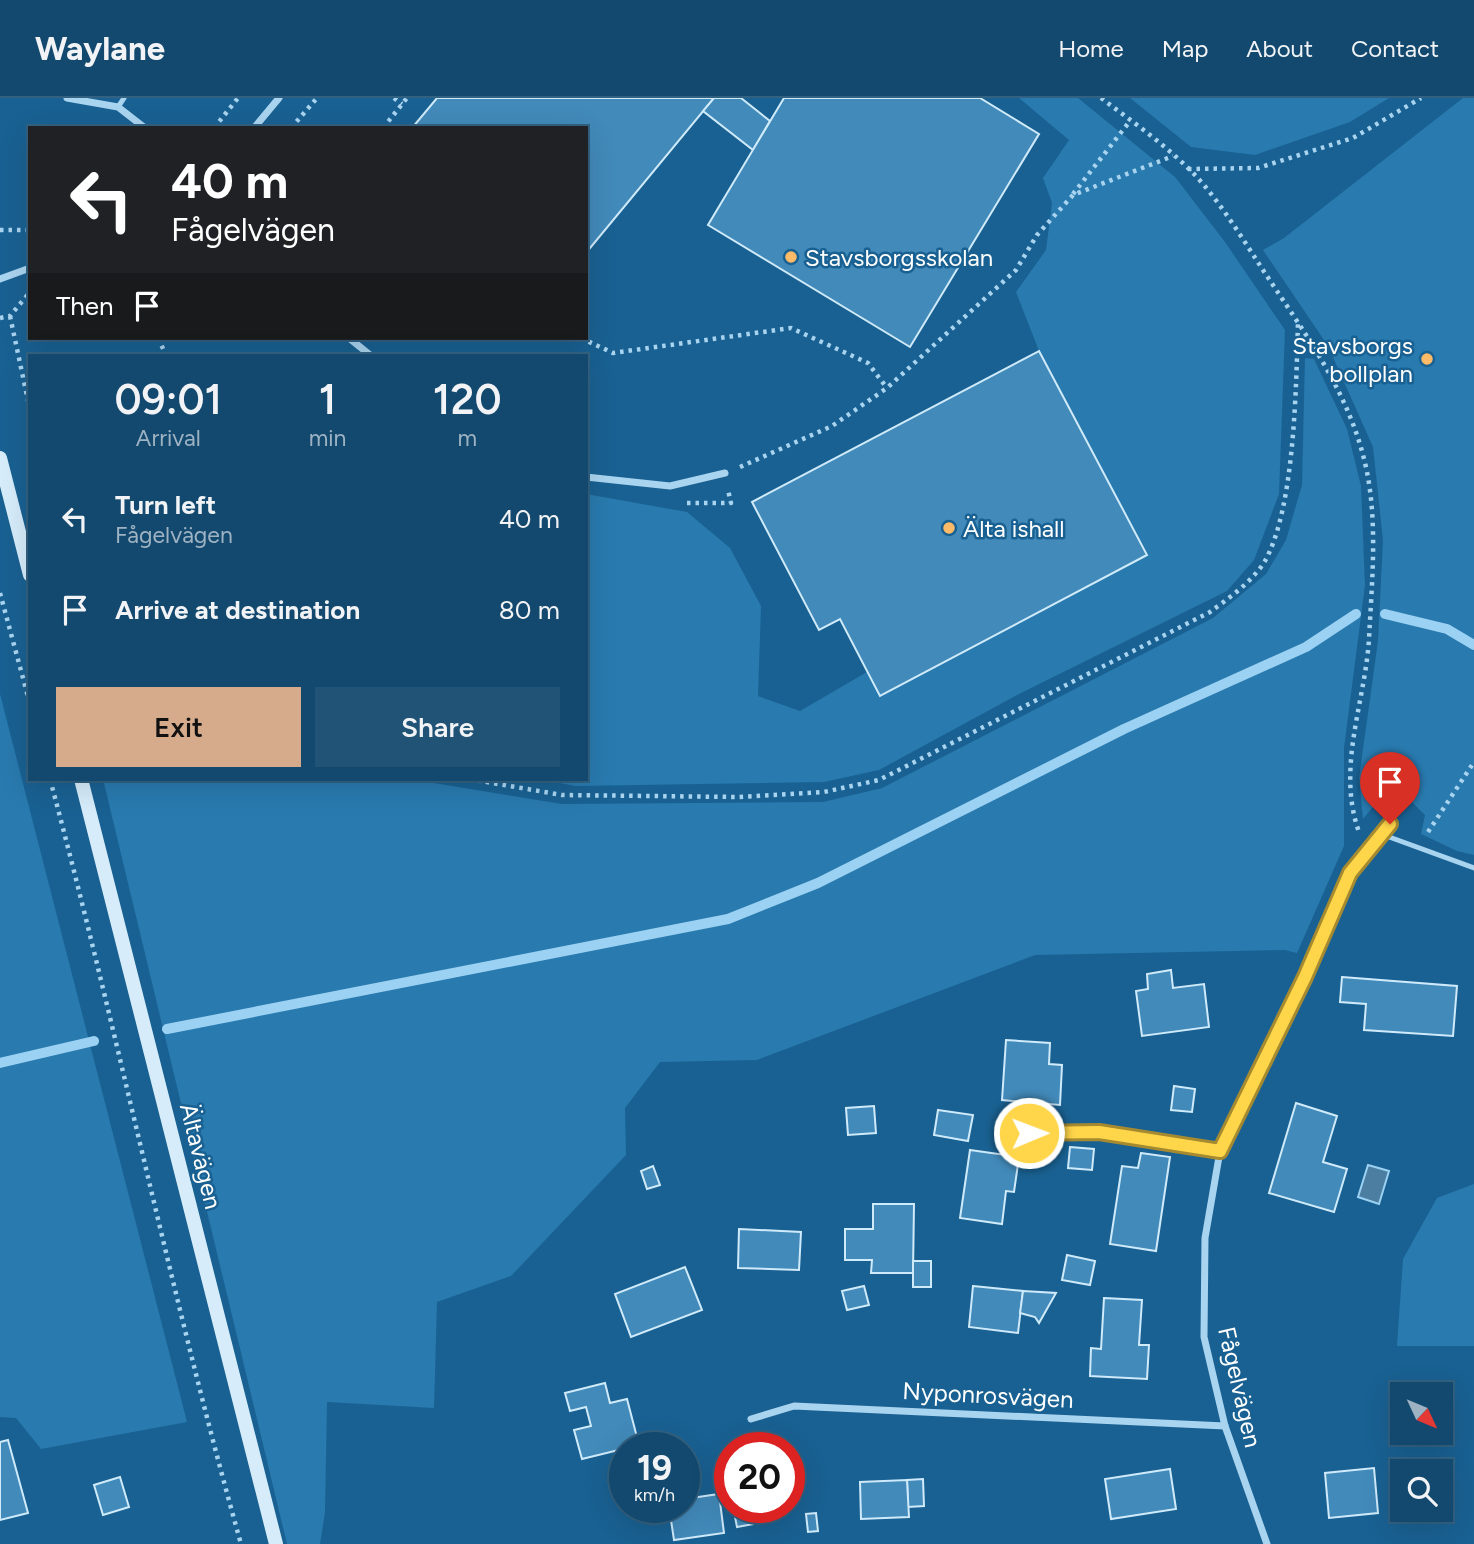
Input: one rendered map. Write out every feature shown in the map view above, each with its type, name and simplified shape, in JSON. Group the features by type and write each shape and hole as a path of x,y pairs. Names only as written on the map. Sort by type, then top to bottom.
{"main road":[{"path":"0,458 28,567"},
{"name":"Ältavägen","path":"82,781 276,1544"}],"street":[{"path":"67,98 118,107 142,126"},
{"path":"256,126 279,98"},
{"path":"0,279 28,269"},
{"path":"351,340 369,354"},
{"path":"588,477 670,486 725,473"},
{"name":"Fågelvägen","path":"1267,1544 1225,1426 1205,1337 1205,1238 1220,1151 1305,977 1350,873 1390,824"},
{"name":"Nyponrosvägen","path":"751,1419 794,1406 1225,1426"}],"lane":[{"path":"118,107 124,98"},
{"path":"1381,834 1474,868"},
{"path":"1006,1134 1099,1132 1220,1151"}],"path":[{"path":"216,126 238,98"},
{"path":"293,126 317,98"},
{"path":"394,98 402,104"},
{"path":"385,126 407,98"},
{"path":"1101,98 1174,155 1235,228 1298,323 1340,393 1363,455 1372,517 1368,647 1352,741 1351,810 1366,852"},
{"path":"1187,169 1258,169 1353,138 1420,98"},
{"path":"725,473 832,426 887,388 1016,270 1037,235 1073,195 1130,121"},
{"path":"1073,195 1174,155"},
{"path":"0,230 28,230"},
{"path":"0,318 10,316 28,294"},
{"path":"10,316 28,401"},
{"path":"481,781 562,795 738,797 824,792 879,780 1210,612 1241,588 1264,562 1284,511 1298,323"},
{"path":"585,340 613,353 790,328 868,363 887,388"},
{"path":"0,593 28,697"},
{"path":"1415,846 1438,820 1474,762"},
{"path":"51,781 93,939 205,1417 241,1544"}],"shaded area":[{"path":"1019,98 1078,98 1175,177 1225,242 1285,330 1279,494 1254,560 1227,591 1019,694 879,770 824,782 575,786 550,781 588,781 588,494 687,512 730,548 761,606 758,696 800,711 867,672 880,695 1146,554 1039,351 1016,292 1046,250 1052,203 1043,178 1069,140"},
{"path":"1130,98 1389,98 1350,122 1255,155 1191,147"},
{"path":"1463,98 1474,98 1474,855 1457,851 1421,834 1425,815 1410,800 1397,795 1377,802 1363,819 1359,778 1378,641 1383,540 1373,447 1328,346 1263,250 1284,238"},
{"path":"1305,358 1314,359 1347,429 1361,486 1365,585 1344,748 1344,846 1297,953 1285,950 1035,955 757,1060 660,1062 625,1108 626,1155 511,1276 437,1302 434,1408 327,1402 325,1512 320,1544 287,1544 103,781 421,781 562,804 823,802 882,788 1213,618 1266,574 1286,540 1302,485"},
{"path":"0,694 187,1422 41,1449 16,1418 0,1417"},
{"path":"1368,1165 1389,1171 1379,1204 1358,1197"},
{"path":"1474,1184 1474,1346 1397,1346 1403,1259 1437,1198"}],"building":[{"path":"437,98 714,98 588,251 588,126 414,126"},
{"path":"714,98 741,98 770,121 753,150 703,111"},
{"path":"784,98 980,98 1039,134 910,347 708,225"},
{"name":"Älta ishall","path":"1039,351 1147,555 880,696 840,619 819,630 752,502"},
{"path":"1171,970 1173,988 1204,984 1209,1027 1142,1036 1136,991 1148,989 1147,974"},
{"path":"1342,977 1457,986 1453,1036 1364,1030 1366,1004 1340,1002"},
{"path":"1006,1040 1050,1043 1049,1064 1062,1065 1060,1105 1002,1100"},
{"path":"1174,1086 1195,1089 1192,1112 1171,1110"},
{"path":"1296,1103 1337,1116 1323,1162 1347,1169 1334,1212 1269,1193"},
{"path":"874,1106 876,1133 848,1135 846,1108"},
{"path":"938,1110 973,1115 968,1141 934,1135"},
{"path":"1070,1147 1094,1149 1092,1170 1068,1168"},
{"path":"970,1150 1019,1157 1014,1192 1006,1191 1002,1224 960,1218"},
{"path":"1141,1153 1170,1157 1156,1251 1110,1244 1122,1166 1138,1168"},
{"path":"653,1166 660,1185 647,1189 641,1171"},
{"path":"873,1204 914,1204 913,1273 871,1273 872,1260 845,1260 845,1229 873,1229"},
{"path":"739,1229 801,1232 799,1270 738,1268"},
{"path":"1067,1255 1095,1261 1090,1285 1062,1280"},
{"path":"913,1261 931,1261 931,1287 913,1287"},
{"path":"685,1267 702,1310 631,1337 615,1294"},
{"path":"864,1286 869,1305 847,1310 842,1291"},
{"path":"973,1286 1023,1291 1018,1333 969,1327"},
{"path":"1023,1291 1056,1293 1039,1323 1035,1317 1020,1313"},
{"path":"1104,1298 1142,1300 1139,1345 1149,1345 1147,1379 1090,1376 1091,1348 1101,1349"},
{"path":"605,1383 610,1403 627,1399 636,1432 609,1432 609,1452 582,1459 574,1430 591,1426 586,1407 570,1411 565,1393"},
{"path":"8,1440 28,1513 0,1520 0,1442"},
{"path":"1374,1468 1378,1513 1329,1518 1325,1473"},
{"path":"1170,1469 1176,1509 1111,1519 1105,1479"},
{"path":"120,1477 129,1507 103,1515 94,1485"},
{"path":"923,1479 924,1506 908,1507 907,1480"},
{"path":"907,1480 909,1517 861,1519 860,1482"},
{"path":"714,1495 714,1523 723,1523 724,1533 674,1540 671,1523 700,1523 700,1497"},
{"path":"816,1513 818,1531 808,1532 806,1514"},
{"path":"736,1523 759,1523 737,1527"}],"waterway":[{"path":"167,1029 728,919 818,883 1124,729 1306,647 1356,614"},
{"path":"1385,614 1447,629 1474,645"},
{"path":"0,1063 94,1041"}],"place":[{"name":"Stavsborgsskolan","path":"791,257"},
{"name":"Stavsborgs bollplan","path":"1427,359"},
{"name":"Älta ishall","path":"949,528"}],"route":[{"path":"1029,1133 1099,1132 1220,1151 1305,977 1350,873 1390,824"}]}
